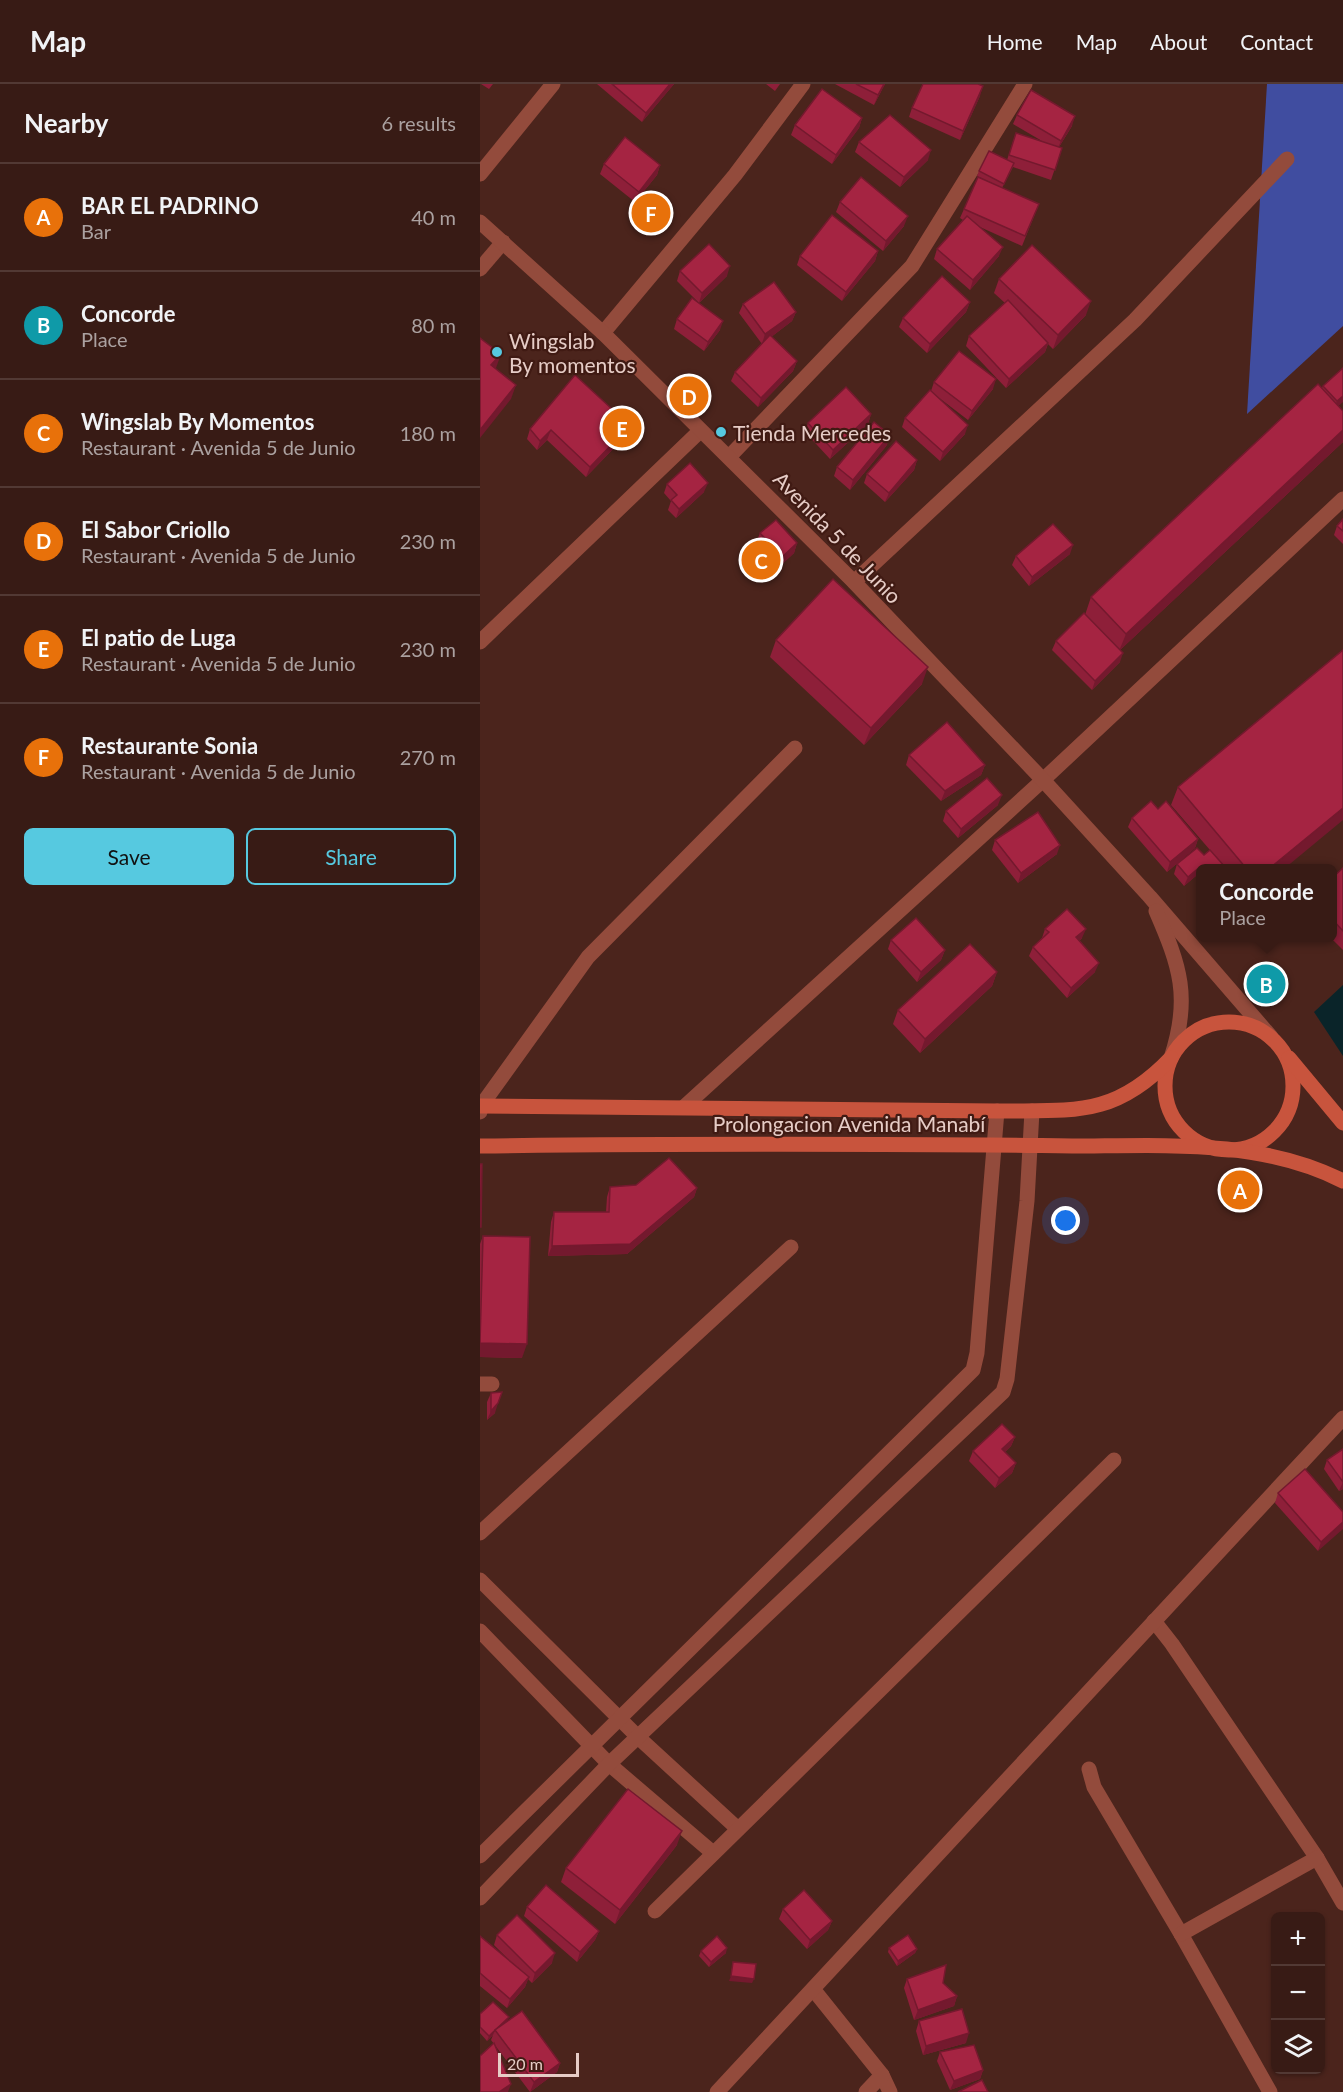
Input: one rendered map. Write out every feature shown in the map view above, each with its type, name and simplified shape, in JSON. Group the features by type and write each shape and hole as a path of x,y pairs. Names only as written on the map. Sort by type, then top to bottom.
{"main road":[{"path":"1343,1123 1276,1043 1259,1029 1245,1023 1215,1023 1201,1028 1178,1045 1170,1058 1164,1087 1166,1101 1171,1115 1190,1137 1225,1149 1276,1156 1304,1164 1343,1181"},
{"path":"1225,1149 1248,1147 1261,1141 1274,1132 1290,1107 1293,1077 1288,1062 1276,1043"},
{"name":"Prolongacion Avenida Manabí","path":"480,1107 1073,1110 1113,1101 1155,1075 1170,1058"},
{"name":"Prolongacion Avenida Manabí","path":"480,1146 736,1143 1148,1145 1225,1149"}],"street":[{"path":"480,174 553,84"},
{"path":"603,333 735,175 802,84"},
{"path":"729,457 912,266 1025,84"},
{"path":"854,582 1135,320 1287,159"},
{"name":"Avenida 5 de Junio","path":"480,222 603,333 854,582 1043,780 1150,897 1276,1043"},
{"path":"480,268 503,242"},
{"path":"480,642 700,431"},
{"path":"684,1107 1043,780 1343,499"},
{"path":"480,1112 480,1107 588,957 795,748"},
{"path":"1150,897 1175,959 1181,984 1179,1033 1170,1058"},
{"path":"480,1856 973,1370 977,1353 997,1111"},
{"path":"480,1898 609,1764 1004,1392 1022,1248 1032,1111"},
{"path":"480,1533 791,1247"},
{"path":"717,2092 1343,1418"},
{"path":"655,1911 1114,1460"},
{"path":"480,1580 639,1738 738,1828"},
{"path":"1154,1621 1317,1857 1343,1903"},
{"path":"480,1631 609,1764 713,1854"},
{"path":"1089,1769 1094,1787 1181,1934 1270,2092"},
{"path":"1181,1934 1317,1857"},
{"path":"813,1989 882,2075 890,2092"},
{"path":"866,2092 882,2075"}],"shaded area":[{"path":"1267,84 1343,84 1343,326 1247,414"},
{"path":"1343,985 1343,1056 1314,1012"}],"building":[{"path":"612,84 670,84 646,113"},
{"path":"856,84 884,84 878,95"},
{"path":"923,84 978,84 983,86 963,131 912,108"},
{"path":"822,89 862,118 836,155 795,125"},
{"path":"1031,90 1075,116 1061,141 1017,115"},
{"path":"890,115 931,150 904,177 859,142"},
{"path":"1016,133 1062,148 1055,170 1009,155"},
{"path":"625,137 660,165 639,192 604,164"},
{"path":"989,151 1014,163 1004,184 979,171"},
{"path":"861,177 908,216 886,241 840,202"},
{"path":"978,177 1039,204 1025,236 964,209"},
{"path":"832,215 878,251 846,292 800,256"},
{"path":"967,216 1003,247 973,280 937,249"},
{"path":"709,244 730,266 702,293 680,271"},
{"path":"1032,245 1091,301 1058,335 999,279"},
{"path":"942,276 970,302 930,344 903,318"},
{"path":"774,282 796,312 765,334 743,304"},
{"path":"692,298 723,321 708,342 677,319"},
{"path":"1008,300 1048,343 1009,379 969,336"},
{"path":"770,335 797,361 761,398 735,372"},
{"path":"480,338 501,354 491,365 516,385 480,430"},
{"path":"959,351 996,379 972,411 934,382"},
{"path":"1343,368 1343,396 1337,401 1323,386"},
{"path":"575,375 613,410 604,422 616,440 590,467 551,430 540,441 530,429"},
{"path":"1318,384 1343,411 1343,430 1126,634 1091,597"},
{"path":"846,387 871,414 833,450 808,423"},
{"path":"930,390 968,425 943,452 905,418"},
{"path":"874,422 890,435 853,480 837,467"},
{"path":"896,441 917,460 889,493 867,474"},
{"path":"690,463 708,483 679,509 671,500 677,495 667,484"},
{"path":"1343,519 1343,531 1337,526"},
{"path":"776,520 797,543 782,557 760,533"},
{"path":"1053,524 1073,545 1032,577 1016,556"},
{"path":"833,579 928,667 871,728 776,640"},
{"path":"1084,613 1123,653 1095,681 1056,641"},
{"path":"1343,650 1343,808 1275,864 1243,864 1178,787"},
{"path":"947,722 985,765 945,791 909,755"},
{"path":"987,778 1002,795 961,829 946,811"},
{"path":"1151,801 1158,809 1166,801 1198,839 1170,862 1132,818"},
{"path":"1038,812 1060,845 1021,873 995,840"},
{"path":"1197,848 1204,855 1210,850 1222,864 1196,864 1196,870 1188,877 1177,864"},
{"path":"1343,868 1343,931 1337,924 1337,873"},
{"path":"1067,909 1086,929 1076,937 1099,963 1071,988 1033,947 1049,932 1045,929"},
{"path":"916,918 945,950 921,972 891,940"},
{"path":"970,944 997,972 925,1039 898,1010"},
{"path":"669,1158 697,1188 630,1244 552,1246 554,1212 609,1212 610,1187 636,1185"},
{"path":"480,1164 482,1164 481,1227 480,1227"},
{"path":"483,1236 530,1237 527,1344 480,1343"},
{"path":"502,1392 498,1403 491,1411 491,1393"},
{"path":"1002,1424 1015,1437 1002,1449 1016,1463 999,1478 973,1451"},
{"path":"1343,1449 1343,1482 1327,1460"},
{"path":"1305,1469 1343,1512 1343,1522 1321,1542 1278,1493"},
{"path":"628,1789 682,1831 620,1910 566,1868"},
{"path":"546,1885 599,1931 580,1952 527,1907"},
{"path":"804,1890 832,1921 810,1940 783,1909"},
{"path":"517,1915 555,1953 535,1973 497,1935"},
{"path":"908,1935 917,1949 898,1961 889,1948"},
{"path":"480,1936 529,1977 510,1999 480,1973"},
{"path":"717,1936 727,1948 711,1962 701,1951"},
{"path":"733,1962 756,1964 754,1979 731,1976"},
{"path":"946,1965 943,1983 957,1996 918,2010 907,1979"},
{"path":"493,2002 509,2017 489,2036 480,2027 480,2014"},
{"path":"962,2009 969,2033 926,2046 919,2021"},
{"path":"522,2011 560,2063 534,2082 495,2030"},
{"path":"494,2043 511,2084 499,2092 480,2092 480,2056"},
{"path":"974,2045 983,2070 954,2081 940,2052"},
{"path":"982,2080 988,2092 958,2092"}],"place":[{"name":"Restaurante Sonia","path":"651,213"},
{"name":"Wingslab By momentos","path":"497,352"},
{"name":"El Sabor Criollo","path":"689,396"},
{"name":"El patio de Luga","path":"622,428"},
{"name":"Tienda Mercedes","path":"721,432"},
{"name":"Wingslab By Momentos","path":"761,560"},
{"name":"Concorde","path":"1266,984"},
{"name":"BAR EL PADRINO","path":"1240,1190"}]}
